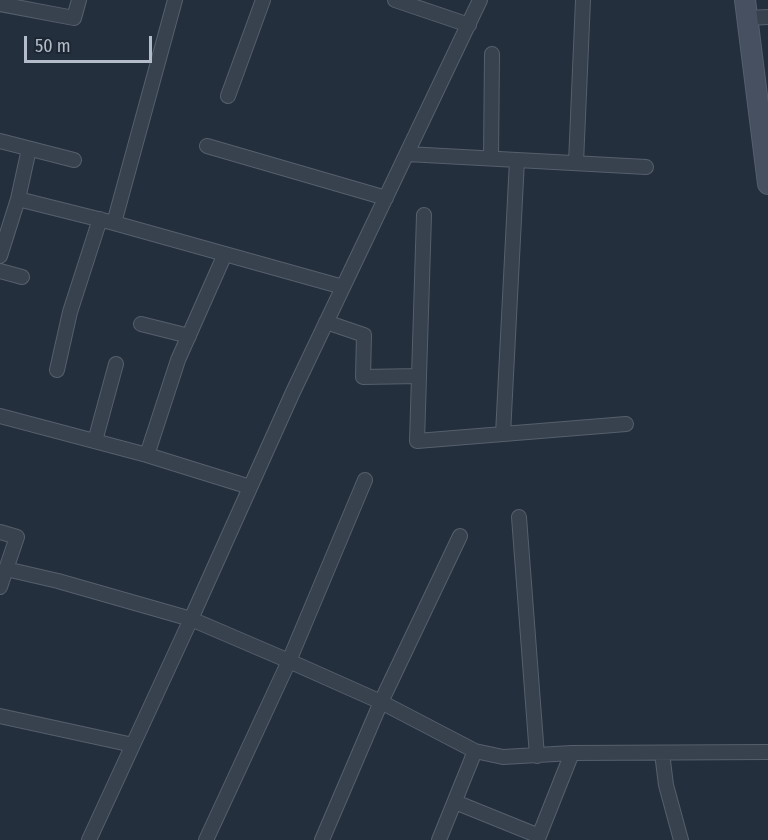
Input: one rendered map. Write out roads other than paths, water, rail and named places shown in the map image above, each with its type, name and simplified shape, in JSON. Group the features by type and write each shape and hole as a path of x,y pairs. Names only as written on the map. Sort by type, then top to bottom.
{"street":[{"path":"0,4 74,18 79,0"},
{"path":"114,223 175,0"},
{"path":"228,96 263,0"},
{"path":"395,0 468,25"},
{"path":"89,840 326,322 480,0"},
{"path":"576,163 583,0"},
{"path":"768,17 746,9 765,129 768,184"},
{"path":"491,158 492,54"},
{"path":"0,141 74,160"},
{"path":"207,146 386,198"},
{"path":"0,256 18,199 29,149"},
{"path":"407,154 646,167"},
{"path":"503,434 516,159"},
{"path":"18,199 100,219 343,287"},
{"path":"424,215 417,441 626,424"},
{"path":"57,370 70,312 100,219"},
{"path":"147,455 178,360 225,254"},
{"path":"0,271 21,277"},
{"path":"326,322 364,334 363,376 419,376"},
{"path":"141,324 189,336"},
{"path":"95,441 116,364"},
{"path":"0,416 147,455 250,487"},
{"path":"206,840 289,661 365,480"},
{"path":"519,517 537,756"},
{"path":"0,532 17,537 0,587"},
{"path":"322,840 381,702 460,536"},
{"path":"6,569 58,581 191,619 381,702 475,751 503,757 572,753 768,752"},
{"path":"0,716 133,746"},
{"path":"439,840 475,751"},
{"path":"455,802 539,836 572,753"},
{"path":"662,753 666,785 681,840"}]}
